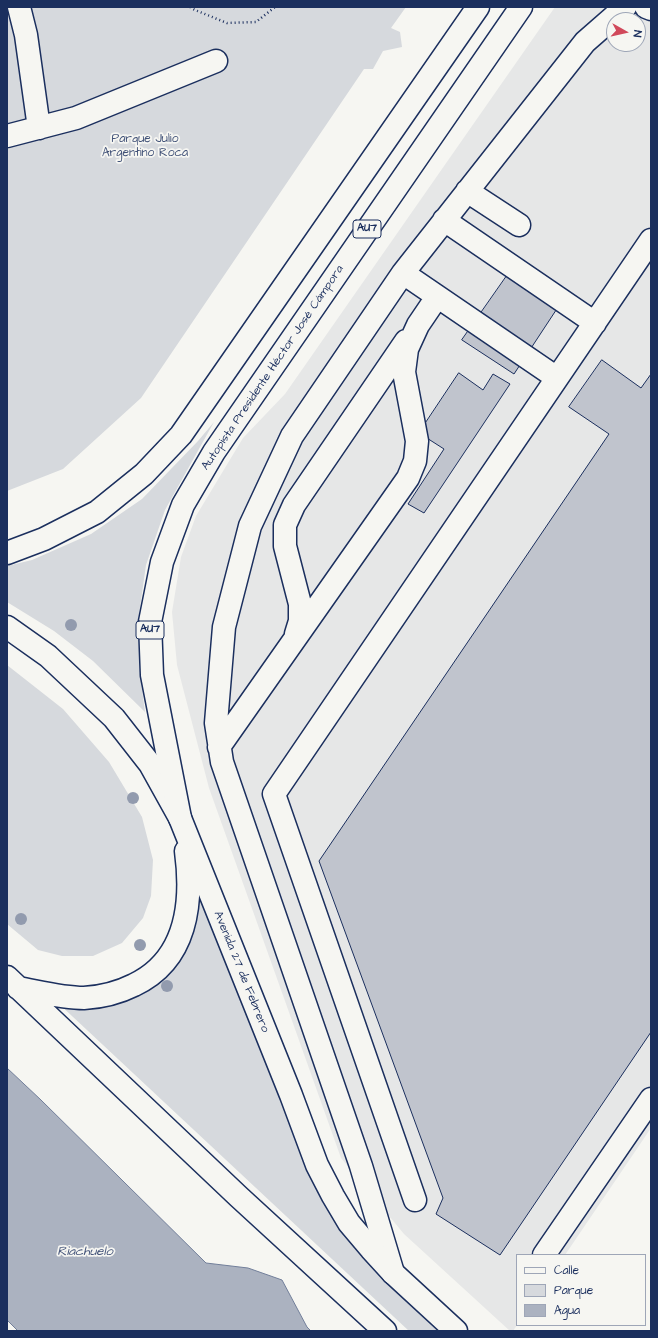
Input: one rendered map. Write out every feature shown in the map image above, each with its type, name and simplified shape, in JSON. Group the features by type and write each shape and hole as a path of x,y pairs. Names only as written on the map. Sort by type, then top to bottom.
{"main road":[{"path":"19,7 26,35 40,128"},
{"path":"7,553 44,539 97,512 144,474 181,435 478,7"},
{"name":"Autopista Presidente Héctor José Cámpora","path":"180,818 152,675 150,622 162,562 183,505 214,452 521,7"},
{"path":"393,1273 361,1166 222,762 216,723 224,627 250,526 292,436 402,274 585,42 624,7"},
{"path":"646,7 651,10"},
{"path":"7,136 76,118 216,61"},
{"path":"467,191 519,225"},
{"path":"444,220 595,322"},
{"path":"415,1200 274,794 651,240"},
{"path":"402,274 557,378"},
{"path":"293,642 300,621 300,604 284,546 285,525 294,505 437,297"},
{"path":"219,747 408,478 415,461 417,440 404,372 407,349 418,325"},
{"name":"Avenida 27 de Febrero","path":"7,627 48,656 114,718 150,764 180,818 291,1095 317,1165 349,1223 393,1273 456,1331"},
{"path":"12,982 71,998 104,995 126,989 139,983 165,963 177,944 187,908 189,873 180,818"},
{"path":"12,982 239,1197 385,1331"},
{"path":"545,1254 651,1099"}],"path":[{"path":"190,7 227,23 256,22 274,7"}],"shaded area":[{"path":"555,7 651,7 651,1128 566,1254 516,1254 516,1326 513,1331 510,1331 404,1234 341,1158 209,788 177,665 172,612 181,557 196,516 243,438 285,394"}],"green space":[{"name":"Parque Julio Argentino Roca","path":"7,7 406,7 391,28 400,32 402,47 383,51 373,69 364,69 141,398 63,469 7,491"},
{"path":"214,422 165,510 146,565 138,621 140,674 145,712 93,661 54,631 7,602 7,566 32,560 91,534 142,499 198,441"},
{"path":"7,665 63,709 109,762 142,817 153,860 151,896 143,918 122,943 93,956 62,956 38,950 7,924"},
{"path":"197,883 315,1185 329,1210 445,1331 409,1331 57,1002 149,985"}],"water":[{"name":"Riachuelo","path":"7,1068 206,1263 248,1268 282,1280 307,1327 311,1331 18,1331 7,1320"}],"building":[{"path":"518,260 566,295 514,374 462,340"},
{"path":"602,360 641,388 651,374 651,1032 500,1255 436,1214 443,1198 319,861 609,434 569,407"},
{"path":"459,373 483,390 493,374 510,384 424,513 408,504 444,449 419,433"}]}
